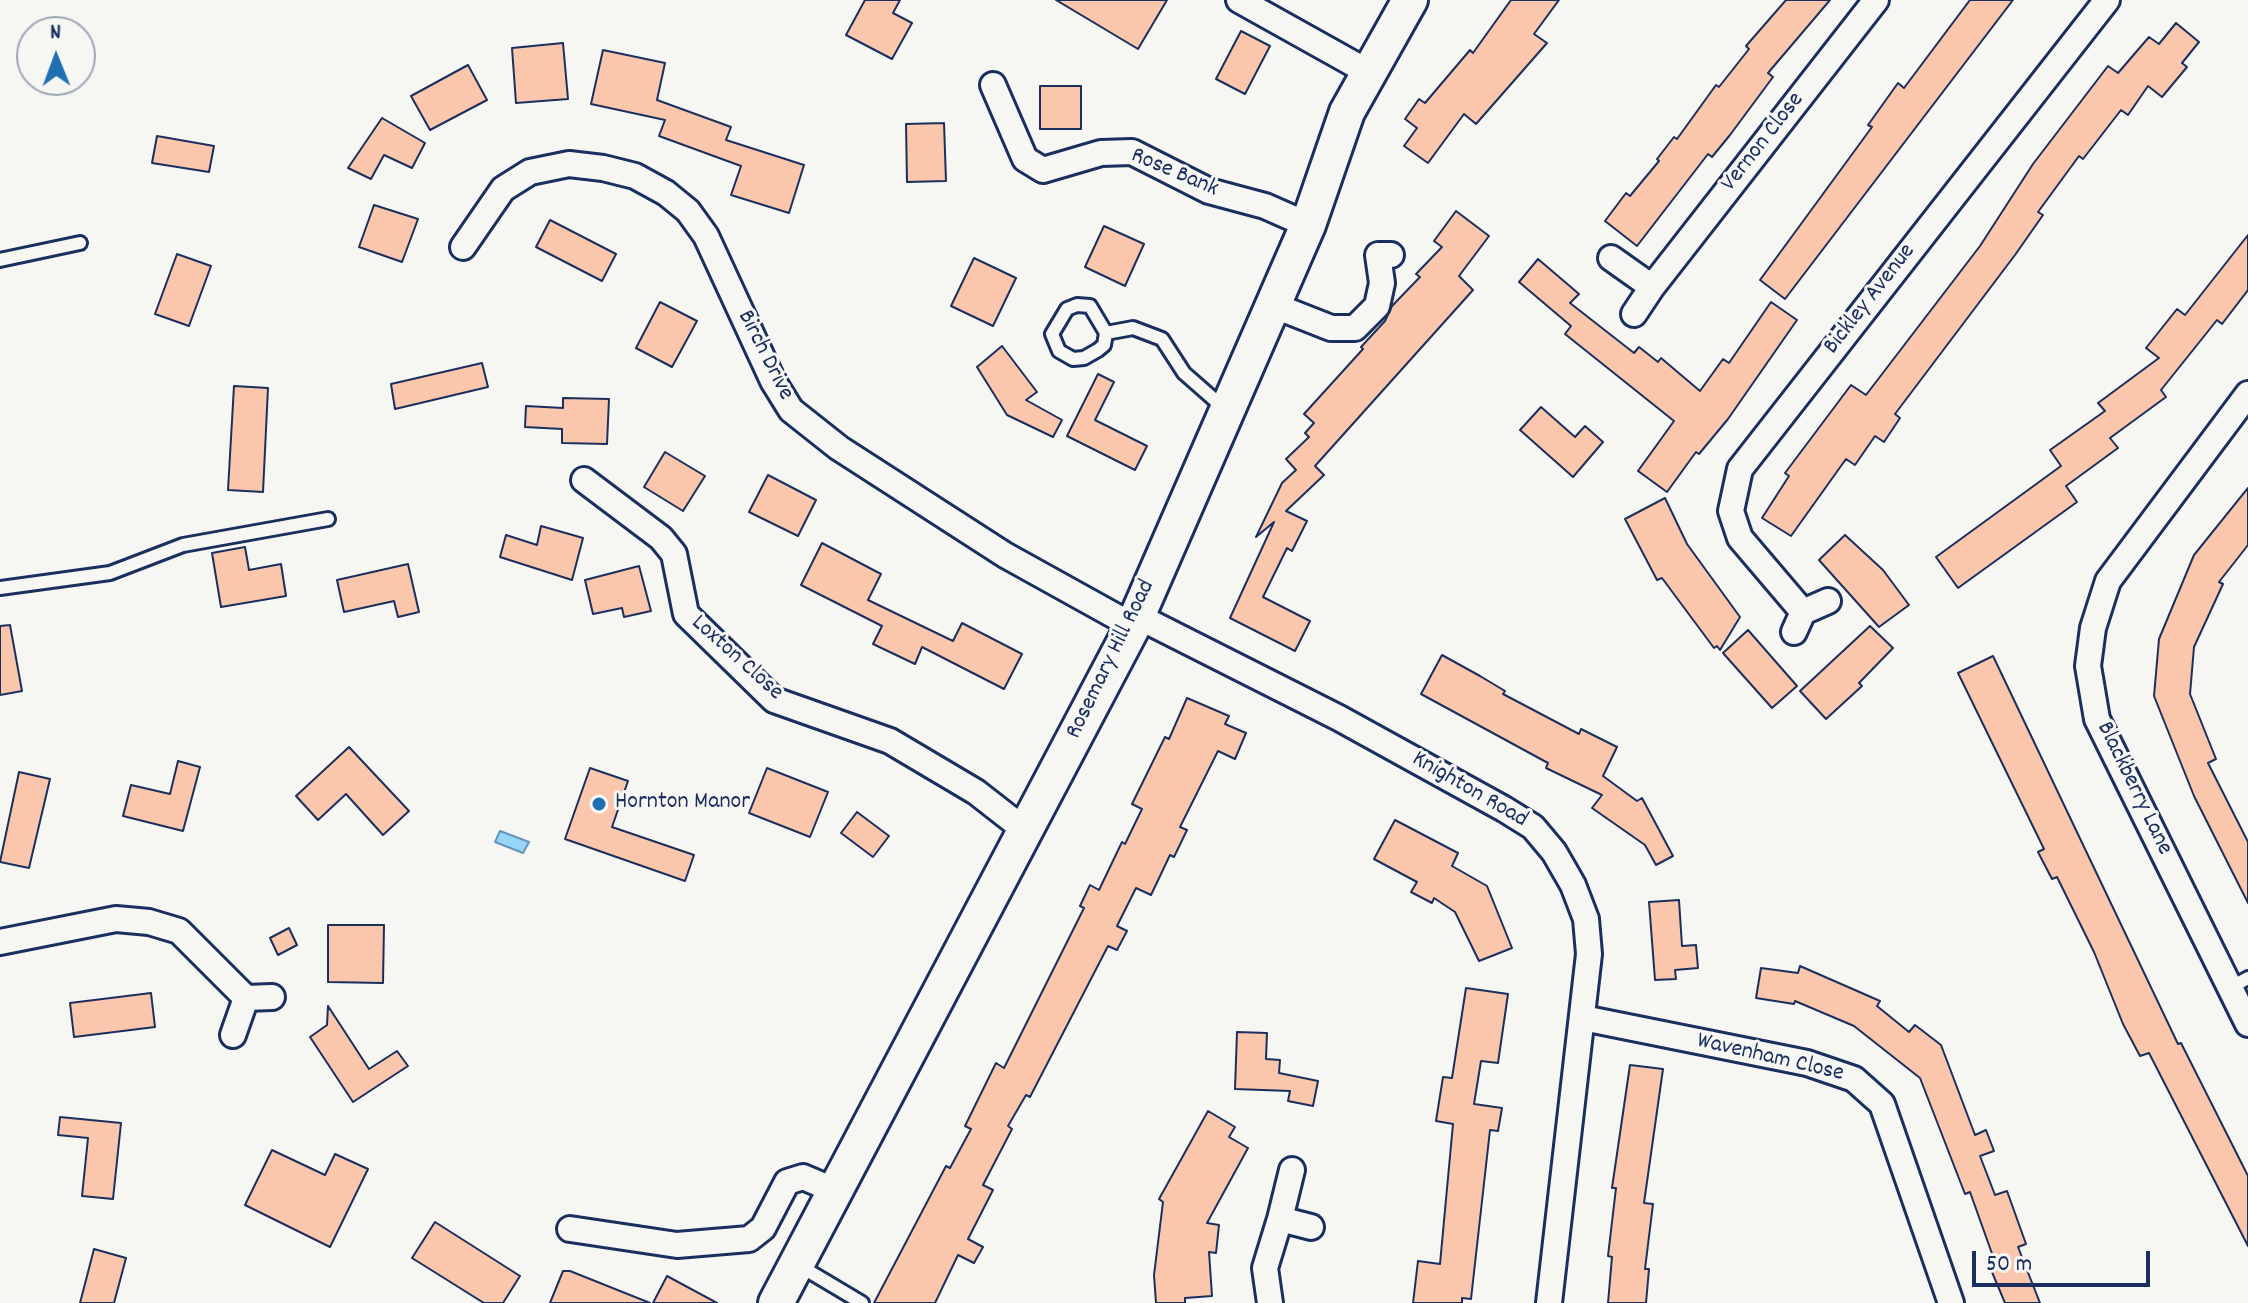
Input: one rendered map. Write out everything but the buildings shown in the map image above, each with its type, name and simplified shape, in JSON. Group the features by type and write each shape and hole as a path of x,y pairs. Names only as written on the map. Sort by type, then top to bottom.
{"main road":[{"name":"Rosemary Hill Road","path":"776,1303 1135,621 1270,304 1308,225 1347,112 1410,0"}],"street":[{"path":"1239,0 1368,72"},
{"name":"Vernon Close","path":"1634,314 1876,0"},
{"name":"Bickley Avenue","path":"1828,601 1799,622 1740,538 1731,511 1740,469 2107,0"},
{"name":"Rose Bank","path":"993,85 1025,159 1043,170 1101,153 1132,152 1209,191 1265,206 1308,225"},
{"name":"Birch Drive","path":"476,241 503,189 530,172 569,164 635,176 666,193 688,211 706,236 773,381 791,410 839,448 1005,555 1135,621"},
{"path":"1270,304 1331,328 1355,328 1377,306 1382,283 1378,255 1391,255"},
{"path":"1611,258 1652,287"},
{"name":"Blackberry Lane","path":"2248,394 2108,581 2093,628 2088,666 2097,719 2239,983 2248,1024"},
{"name":"Loxton Close","path":"584,480 661,538 674,554 686,614 774,700 890,741 976,792 1026,831"},
{"name":"Knighton Road","path":"1135,621 1339,718 1533,827 1573,885 1586,919 1589,954 1549,1303"},
{"path":"0,942 116,919 149,922 179,931 246,998 272,997"},
{"path":"233,1035 246,998"},
{"name":"Wavenham Close","path":"1583,1018 1807,1063 1854,1079 1882,1104 1951,1303"},
{"path":"1270,1303 1265,1268 1292,1170"},
{"path":"570,1229 677,1245 749,1239 763,1228 787,1182 803,1177 836,1191"},
{"path":"1280,1219 1311,1227"}],"lane":[{"path":"0,260 80,243"},
{"path":"1077,305 1090,306 1106,333 1104,345 1098,350 1084,358 1073,359 1059,351 1052,334 1060,316 1077,305"},
{"path":"1106,333 1133,328 1162,339 1184,373 1225,409"},
{"path":"0,588 110,573 183,545 328,519"},
{"path":"797,1264 862,1303"}],"water":[{"path":"500,831 529,842 523,853 495,842"}],"place":[{"name":"Hornton Manor","path":"599,804"}]}
